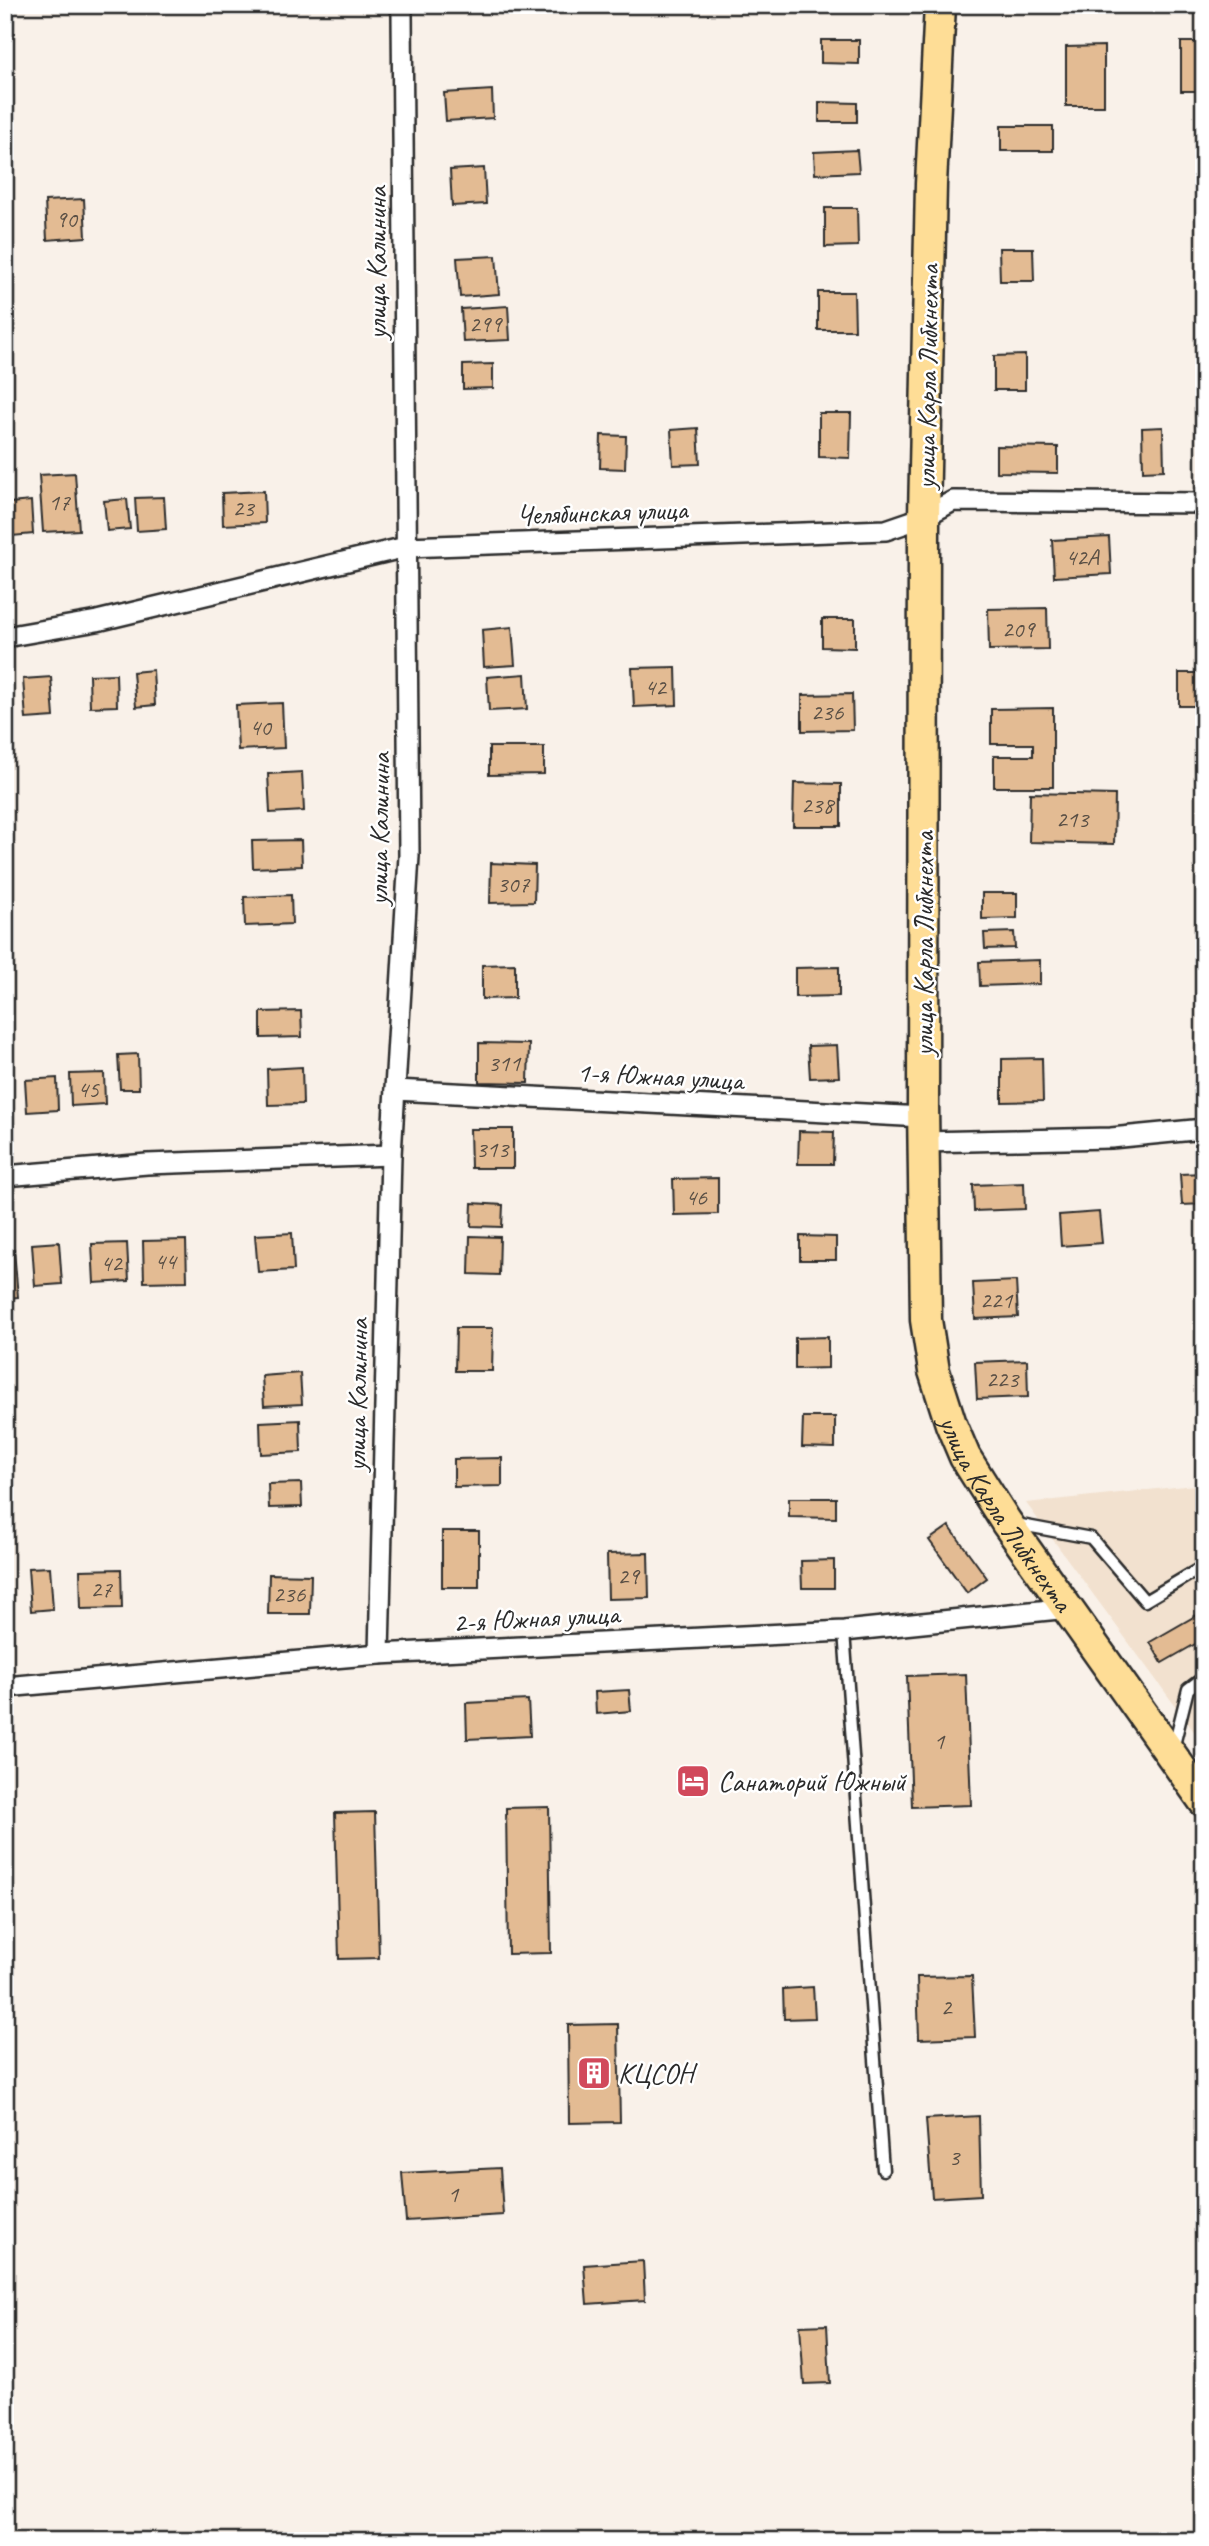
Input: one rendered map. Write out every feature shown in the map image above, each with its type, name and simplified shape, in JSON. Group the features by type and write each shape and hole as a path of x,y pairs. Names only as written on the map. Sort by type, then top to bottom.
{"main road":[{"name":"улица Карла Либкнехта","path":"940,5 931,184 925,517 923,1129 926,1320 934,1371 965,1457 1006,1522 1204,1801"}],"street":[{"name":"улица Калинина","path":"379,1654 391,1155 409,856 402,13 399,5"},
{"name":"Челябинская улица","path":"5,637 97,621 406,547 886,530 925,517 953,501 1204,503"},
{"name":"1-я Южная улица","path":"395,1090 923,1129 1111,1138 1204,1129"},
{"path":"5,1176 147,1164 391,1155"},
{"name":"2-я Южная улица","path":"5,1687 379,1654 844,1631 1069,1608"}],"lane":[{"path":"1098,5 1204,6"},
{"path":"1006,1522 1091,1538 1145,1601 1204,1566"},
{"path":"844,1631 884,2170"},
{"path":"1171,1756 1188,1689 1204,1677"}],"shaded area":[{"path":"1204,1484 1204,1745 1026,1503"}],"building":[{"path":"821,40 859,40 859,64 821,63"},
{"path":"1181,42 1204,42 1204,91 1181,91"},
{"path":"1104,46 1104,106 1066,106 1066,47"},
{"path":"492,90 493,118 446,121 444,93"},
{"path":"819,102 857,103 857,122 819,122"},
{"path":"1001,126 1053,126 1053,151 1001,151"},
{"path":"857,150 859,172 815,174 814,152"},
{"path":"484,168 486,204 452,206 450,170"},
{"path":"84,199 86,237 47,240 45,201"},
{"path":"825,208 857,208 858,246 825,247"},
{"path":"999,248 1033,248 1034,281 1000,281"},
{"path":"496,256 499,294 460,297 457,258"},
{"path":"818,292 854,292 855,330 818,330"},
{"path":"508,306 510,340 463,342 461,309"},
{"path":"1025,355 1025,390 994,390 994,356"},
{"path":"493,364 493,388 463,389 463,365"},
{"path":"819,413 851,413 850,458 819,457"},
{"path":"1163,427 1164,470 1143,471 1142,428"},
{"path":"698,428 700,464 673,465 671,430"},
{"path":"601,435 626,436 625,469 600,468"},
{"path":"996,446 1058,447 1058,473 996,472"},
{"path":"75,473 79,530 43,532 39,475"},
{"path":"264,491 265,523 223,525 222,493"},
{"path":"164,497 166,529 137,531 135,498"},
{"path":"127,499 130,529 107,531 104,501"},
{"path":"31,501 33,534 12,536 10,503"},
{"path":"1109,537 1111,574 1054,577 1052,540"},
{"path":"1047,608 1048,649 989,650 988,609"},
{"path":"822,619 855,619 855,648 822,647"},
{"path":"512,627 515,665 484,667 482,630"},
{"path":"676,667 677,705 634,707 632,668"},
{"path":"153,670 155,705 136,707 133,672"},
{"path":"1179,673 1204,673 1204,706 1179,706"},
{"path":"116,674 117,706 90,707 89,675"},
{"path":"525,674 527,709 489,711 487,677"},
{"path":"51,677 54,717 26,719 23,679"},
{"path":"852,694 853,730 802,731 802,695"},
{"path":"282,703 284,748 238,750 236,705"},
{"path":"1053,708 1053,787 994,787 994,756 1033,756 1033,744 991,744 991,709"},
{"path":"489,747 544,747 544,774 489,775"},
{"path":"302,772 304,811 270,813 268,774"},
{"path":"794,783 841,784 841,826 793,826"},
{"path":"1030,793 1115,795 1114,844 1029,842"},
{"path":"301,840 302,866 253,868 252,841"},
{"path":"491,863 535,865 534,902 490,903"},
{"path":"982,893 1017,893 1017,918 982,919"},
{"path":"291,895 292,924 245,926 244,897"},
{"path":"1014,932 1015,948 985,949 984,933"},
{"path":"1040,960 1040,984 980,986 979,962"},
{"path":"515,964 515,998 482,999 482,965"},
{"path":"839,967 839,996 795,997 795,968"},
{"path":"301,1011 302,1037 261,1038 261,1012"},
{"path":"479,1043 529,1044 528,1083 479,1082"},
{"path":"837,1045 839,1077 810,1078 808,1046"},
{"path":"138,1054 139,1089 120,1089 118,1055"},
{"path":"1042,1058 1043,1101 1002,1102 1002,1059"},
{"path":"302,1067 303,1104 268,1105 267,1069"},
{"path":"104,1073 105,1104 71,1106 70,1074"},
{"path":"57,1078 58,1110 27,1112 25,1080"},
{"path":"470,1129 513,1129 513,1168 471,1168"},
{"path":"799,1131 834,1132 833,1164 798,1164"},
{"path":"1204,1173 1204,1204 1182,1205 1180,1174"},
{"path":"718,1178 718,1214 674,1215 673,1179"},
{"path":"1024,1183 1025,1209 974,1211 973,1185"},
{"path":"472,1203 503,1205 502,1227 471,1226"},
{"path":"1099,1212 1102,1243 1061,1246 1059,1215"},
{"path":"292,1233 294,1270 258,1272 255,1235"},
{"path":"470,1236 500,1237 499,1275 469,1274"},
{"path":"800,1236 836,1237 836,1260 800,1260"},
{"path":"186,1240 187,1281 144,1282 143,1241"},
{"path":"59,1242 62,1284 35,1286 32,1244"},
{"path":"127,1243 129,1281 94,1283 92,1244"},
{"path":"14,1250 18,1297 5,1298 5,1251"},
{"path":"1016,1281 1018,1317 975,1319 973,1283"},
{"path":"456,1328 493,1328 492,1371 455,1371"},
{"path":"828,1337 828,1368 795,1369 795,1338"},
{"path":"1027,1360 1028,1397 977,1399 975,1362"},
{"path":"300,1373 302,1404 264,1406 262,1376"},
{"path":"803,1417 835,1417 835,1448 802,1447"},
{"path":"300,1420 301,1452 261,1454 260,1422"},
{"path":"502,1458 502,1486 454,1487 454,1459"},
{"path":"301,1483 302,1507 269,1508 268,1484"},
{"path":"789,1498 836,1498 836,1518 789,1517"},
{"path":"949,1526 987,1578 967,1593 929,1540"},
{"path":"442,1531 479,1531 479,1587 442,1587"},
{"path":"648,1553 649,1598 608,1599 607,1554"},
{"path":"834,1560 834,1588 802,1588 801,1561"},
{"path":"50,1567 53,1609 31,1611 28,1568"},
{"path":"121,1569 122,1608 81,1609 80,1570"},
{"path":"269,1574 311,1575 310,1614 268,1614"},
{"path":"1204,1611 1204,1639 1162,1663 1150,1642"},
{"path":"966,1674 971,1805 912,1807 907,1676"},
{"path":"629,1690 631,1711 596,1714 595,1692"},
{"path":"528,1700 530,1736 467,1739 466,1703"},
{"path":"549,1807 551,1953 508,1954 506,1808"},
{"path":"375,1812 379,1958 339,1959 335,1813"},
{"path":"972,1976 975,2037 919,2039 917,1977"},
{"path":"813,1987 815,2018 784,2019 783,1989"},
{"name":"КЦСОН","path":"618,2024 620,2122 569,2123 568,2025"},
{"path":"979,2116 981,2195 932,2198 926,2119"},
{"path":"500,2168 503,2215 406,2221 402,2173"},
{"path":"643,2261 645,2300 587,2304 584,2265"},
{"path":"827,2325 830,2383 804,2384 800,2326"}],"place":[{"name":"Санаторий Южный","path":"693,1781"},
{"name":"КЦСОН","path":"594,2073"}]}
